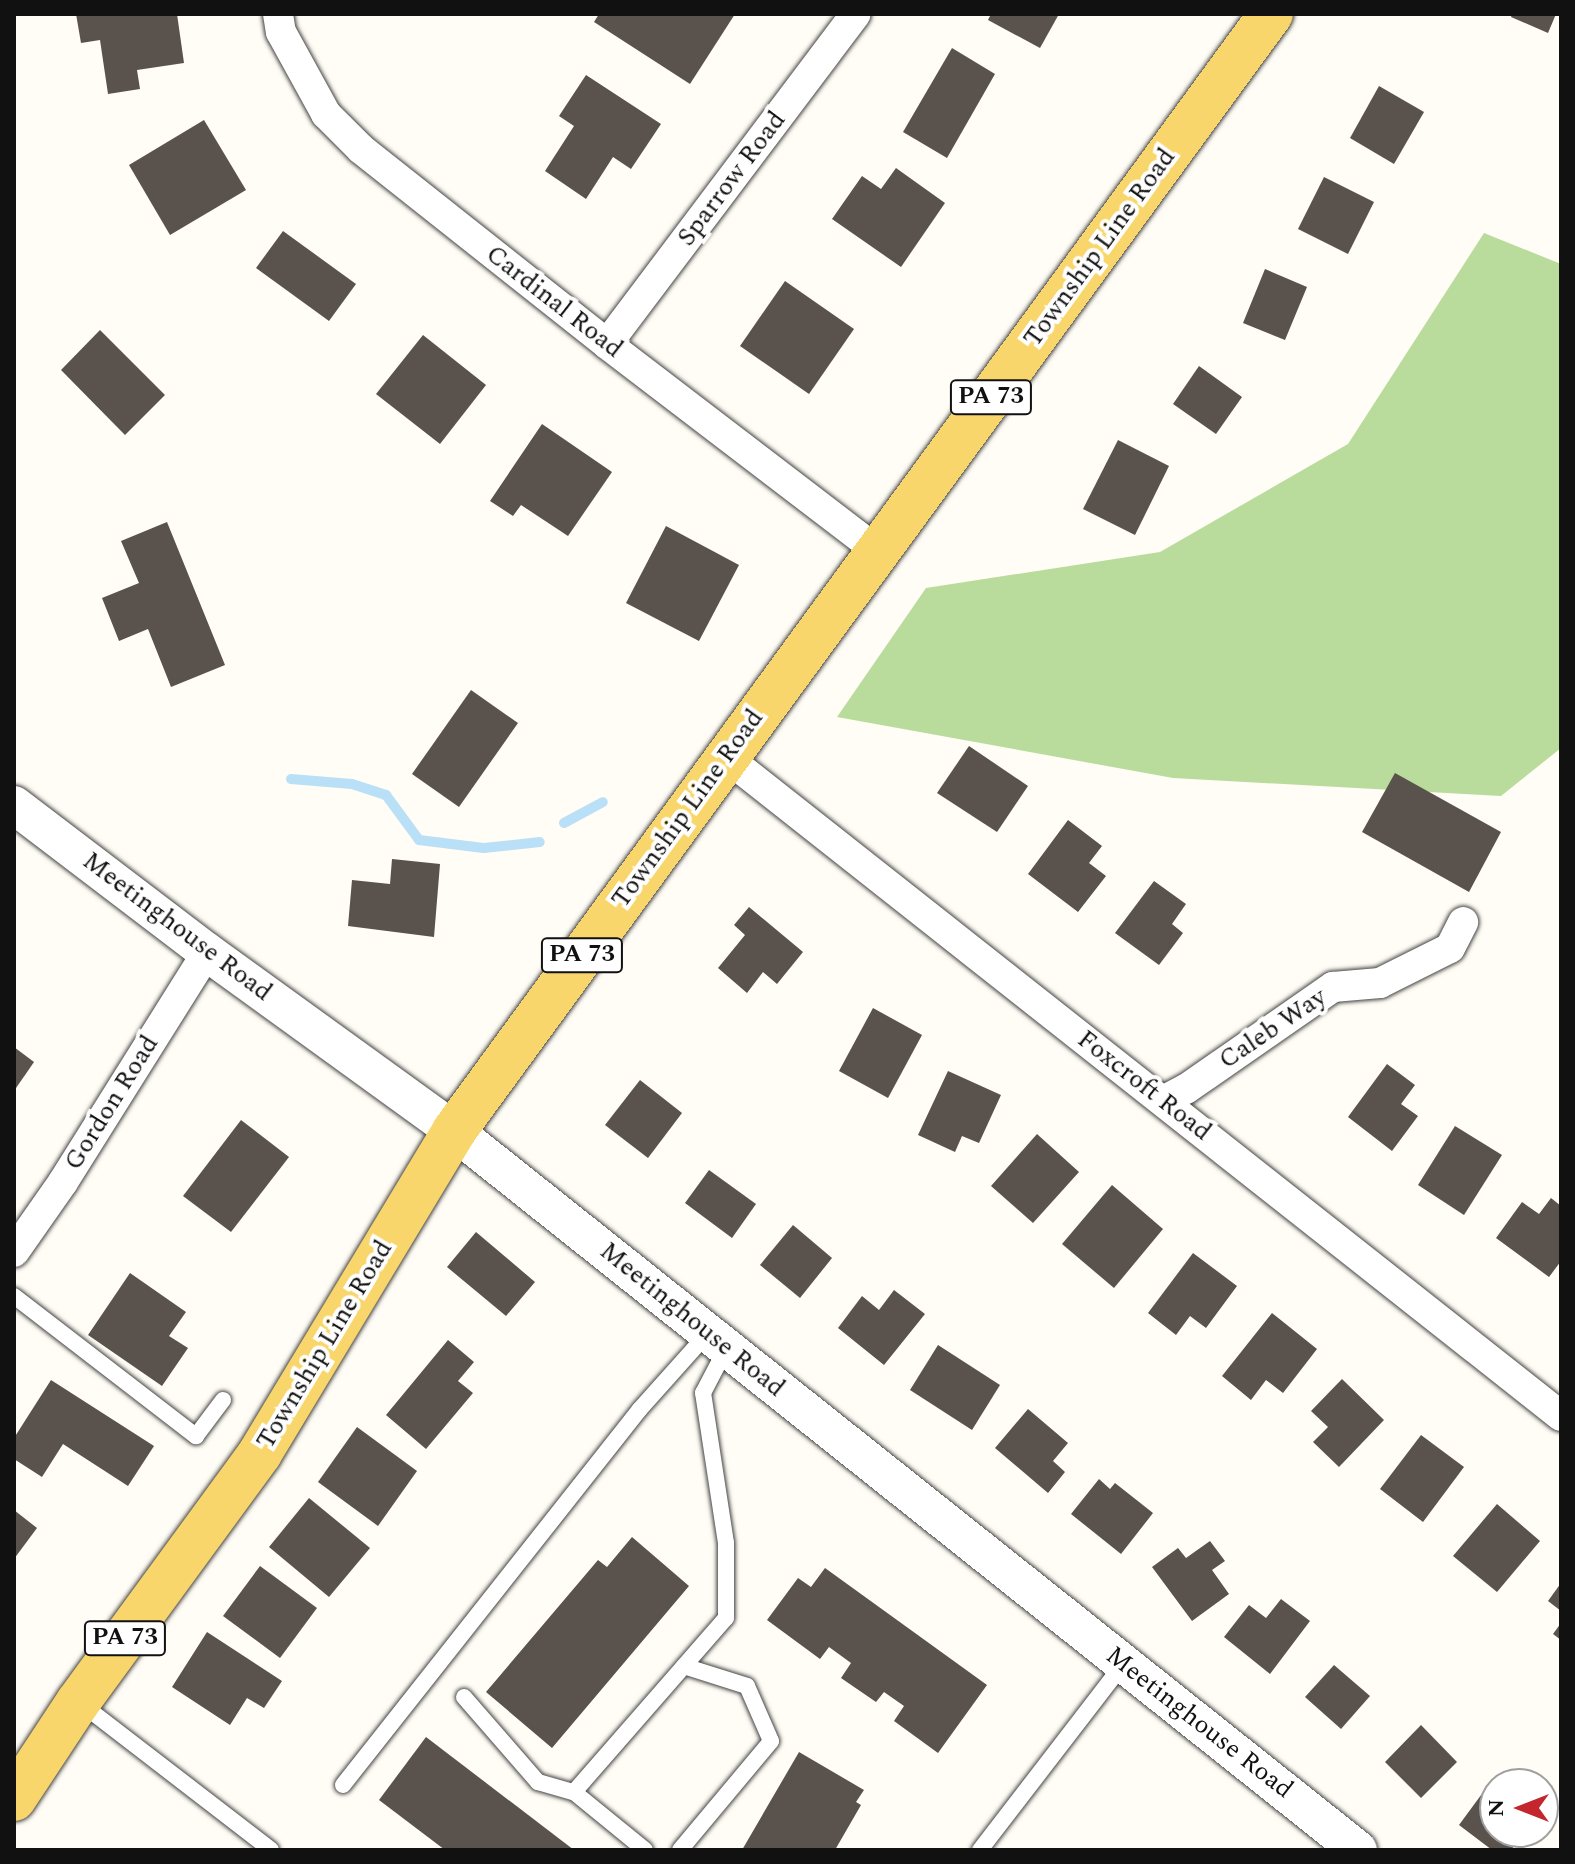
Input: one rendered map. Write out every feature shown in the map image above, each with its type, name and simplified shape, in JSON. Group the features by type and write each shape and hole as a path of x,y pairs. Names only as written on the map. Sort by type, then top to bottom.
{"main road":[{"name":"Township Line Road","path":"14,1799 78,1702 260,1453 454,1131 1271,14"},
{"name":"Township Line Road","path":"14,1774 78,1702"}],"street":[{"name":"Cardinal Road","path":"278,14 281,32 326,114 361,149 607,344 878,551"},
{"name":"Sparrow Road","path":"607,344 856,14"},
{"name":"Foxcroft Road","path":"726,757 1561,1416"},
{"name":"Meetinghouse Road","path":"14,805 207,952 454,1131 1358,1850"},
{"name":"Caleb Way","path":"1163,1101 1186,1089 1333,987 1380,983 1450,948 1463,922"},
{"name":"Gordon Road","path":"14,1252 63,1182 207,952"}],"lane":[{"path":"14,1296 196,1436 223,1400"},
{"path":"574,1792 726,1618 726,1543 703,1393 717,1340"},
{"path":"343,1785 640,1409 717,1340"},
{"path":"980,1850 1124,1663"},
{"path":"680,1850 771,1741 747,1686 684,1666"},
{"path":"464,1697 538,1782 574,1792 645,1850"},
{"path":"78,1702 271,1850"}],"green space":[{"path":"1484,233 1561,264 1561,748 1501,796 1173,778 837,717 926,588 1160,552 1348,444"}],"building":[{"path":"76,14 177,14 184,63 137,70 140,89 108,94 100,40 81,43"},
{"path":"599,14 735,14 690,84 594,22"},
{"path":"991,14 1059,14 1040,48 988,20"},
{"path":"1512,14 1556,14 1548,33 1511,17"},
{"path":"952,48 995,74 947,158 903,132"},
{"path":"586,75 661,124 631,169 613,157 586,199 545,171 574,126 559,116"},
{"path":"1379,86 1424,112 1394,164 1350,138"},
{"path":"204,120 246,190 170,235 129,165"},
{"path":"896,168 945,203 901,267 832,219 862,176 881,189"},
{"path":"1324,177 1374,202 1348,254 1298,229"},
{"path":"283,231 356,284 329,321 256,268"},
{"path":"1265,269 1307,287 1285,340 1243,323"},
{"path":"785,281 854,329 809,394 740,346"},
{"path":"100,330 165,395 125,435 61,370"},
{"path":"423,335 486,385 440,444 376,394"},
{"path":"1199,366 1242,397 1216,434 1173,404"},
{"path":"542,424 612,472 568,536 521,505 513,516 490,501"},
{"path":"1118,440 1169,466 1135,535 1083,509"},
{"path":"167,522 225,665 171,687 148,629 119,641 102,598 139,583 121,541"},
{"path":"666,526 739,565 699,641 626,603"},
{"path":"471,690 518,723 459,807 412,774"},
{"path":"969,746 1028,786 997,832 937,793"},
{"path":"1395,773 1501,832 1469,892 1362,832"},
{"path":"1068,820 1102,846 1089,863 1106,876 1078,912 1028,874"},
{"path":"392,859 440,864 434,937 348,926 352,880 390,884"},
{"path":"1154,881 1186,904 1172,924 1183,933 1159,965 1115,933"},
{"path":"749,907 803,952 777,984 763,972 747,993 718,968 745,935 734,925"},
{"path":"873,1008 922,1035 888,1098 839,1071"},
{"path":"14,1047 34,1062 14,1091"},
{"path":"1387,1064 1415,1085 1401,1104 1418,1116 1392,1151 1348,1117"},
{"path":"948,1071 1001,1095 979,1143 962,1136 955,1152 918,1135"},
{"path":"640,1080 682,1113 648,1158 605,1125"},
{"path":"241,1120 289,1157 231,1232 183,1196"},
{"path":"1455,1126 1502,1155 1464,1215 1418,1185"},
{"path":"1037,1134 1079,1172 1033,1223 991,1186"},
{"path":"709,1170 756,1204 732,1238 685,1203"},
{"path":"1112,1185 1163,1229 1114,1288 1062,1244"},
{"path":"1551,1198 1561,1206 1561,1261 1549,1277 1496,1238 1522,1202 1539,1214"},
{"path":"793,1225 832,1258 800,1298 760,1265"},
{"path":"476,1232 535,1282 506,1316 447,1267"},
{"path":"1193,1253 1237,1286 1206,1328 1190,1316 1176,1335 1148,1313"},
{"path":"130,1273 186,1312 169,1336 188,1348 162,1386 88,1335"},
{"path":"894,1290 925,1314 884,1365 838,1328 862,1296 879,1310"},
{"path":"1272,1313 1317,1349 1283,1393 1266,1380 1251,1400 1222,1376"},
{"path":"448,1340 474,1362 458,1381 473,1393 426,1449 386,1415"},
{"path":"938,1345 1000,1385 972,1430 910,1390"},
{"path":"1342,1379 1384,1420 1339,1467 1313,1442 1328,1427 1311,1411"},
{"path":"51,1380 154,1446 128,1486 63,1444 42,1477 14,1459 14,1438"},
{"path":"1028,1409 1068,1443 1053,1461 1065,1472 1048,1493 995,1448"},
{"path":"357,1427 417,1471 378,1526 318,1482"},
{"path":"1421,1435 1464,1467 1423,1522 1380,1489"},
{"path":"1099,1479 1110,1489 1115,1483 1153,1513 1121,1554 1071,1514"},
{"path":"309,1498 370,1548 329,1597 269,1547"},
{"path":"1497,1504 1540,1541 1497,1592 1453,1556"},
{"path":"14,1510 37,1528 14,1559"},
{"path":"632,1537 689,1586 552,1748 486,1692 598,1560 607,1567"},
{"path":"1210,1541 1225,1561 1212,1570 1229,1594 1192,1621 1152,1567 1178,1548 1186,1558"},
{"path":"260,1566 317,1608 280,1658 223,1616"},
{"path":"825,1568 987,1685 938,1753 894,1721 904,1706 884,1692 876,1702 841,1678 851,1663 829,1647 820,1659 767,1620 798,1578 811,1587"},
{"path":"1561,1583 1561,1611 1548,1601"},
{"path":"1281,1599 1310,1621 1270,1674 1224,1637 1249,1605 1266,1618"},
{"path":"1561,1623 1561,1640 1553,1634"},
{"path":"207,1632 282,1681 264,1708 247,1698 230,1725 172,1687"},
{"path":"1334,1665 1370,1696 1341,1729 1305,1697"},
{"path":"1421,1725 1457,1762 1421,1798 1385,1762"},
{"path":"426,1737 574,1850 445,1850 379,1800"},
{"path":"799,1752 864,1790 856,1802 861,1805 835,1850 742,1850"},
{"path":"1479,1798 1479,1840 1459,1825"},
{"path":"1489,1848 1513,1848 1511,1850"}],"waterway":[{"path":"291,779 352,784 386,795 419,840 484,848 540,842"},
{"path":"564,823 603,802"}]}
